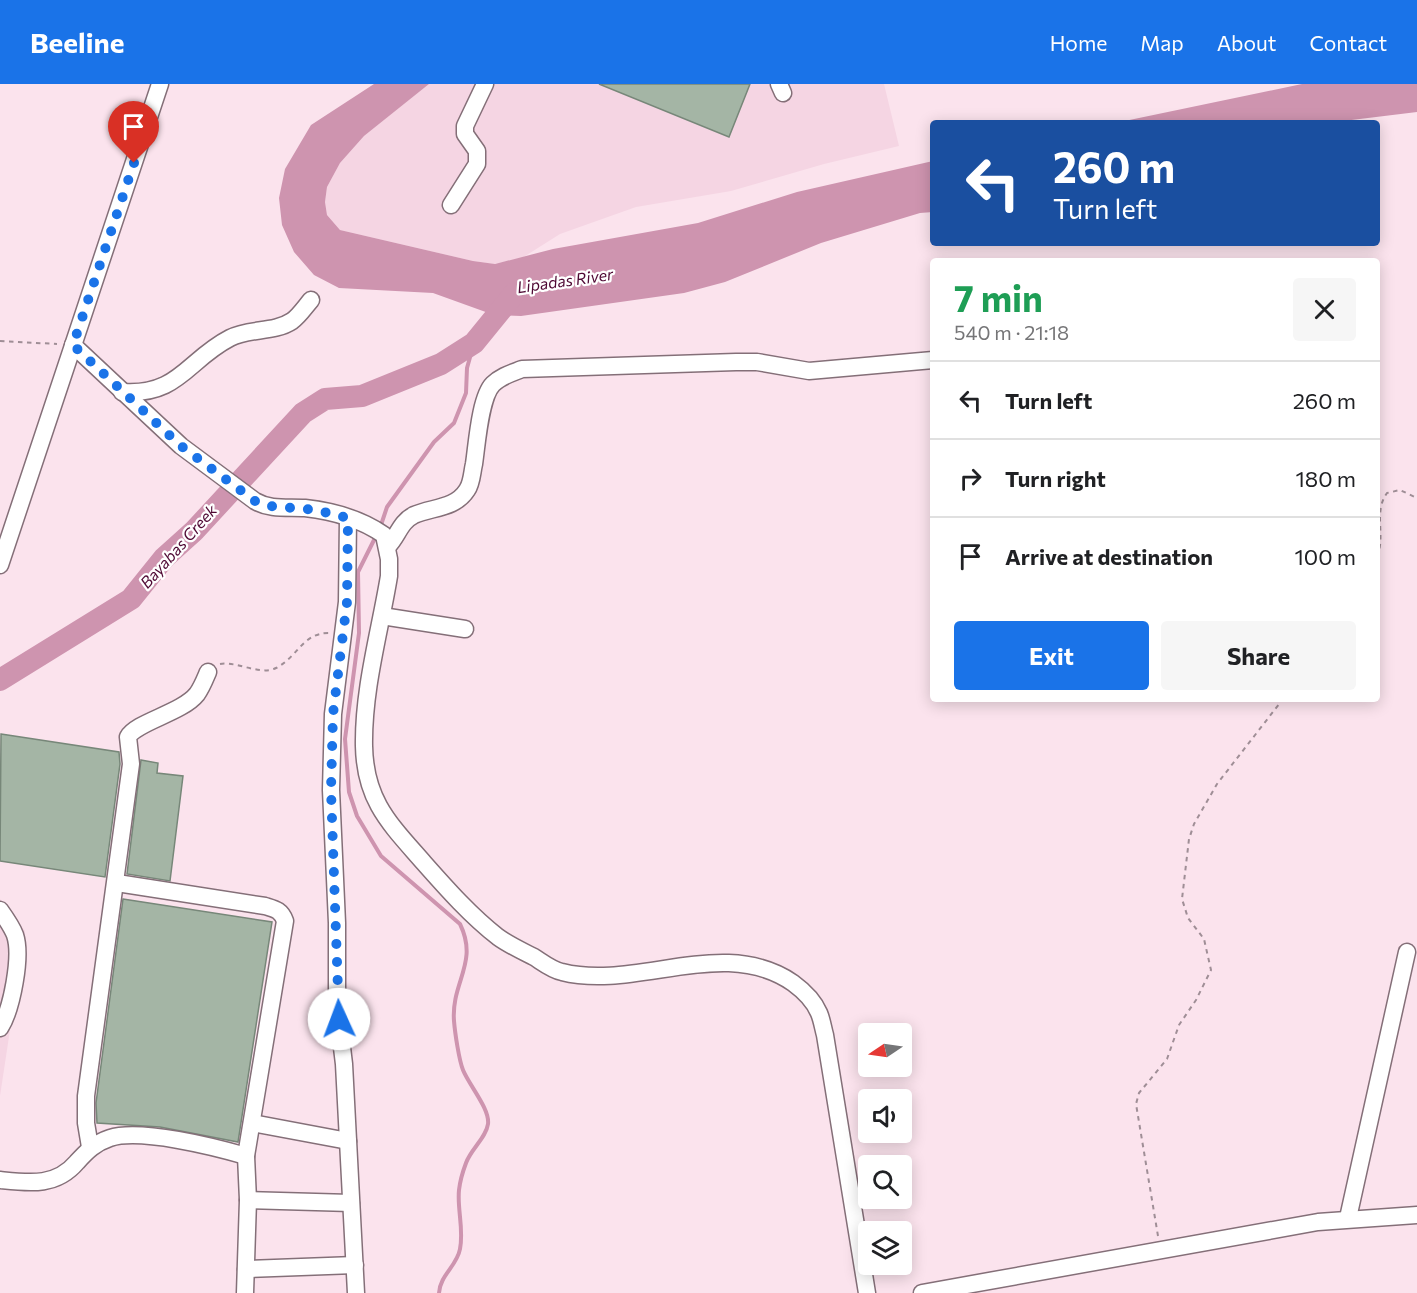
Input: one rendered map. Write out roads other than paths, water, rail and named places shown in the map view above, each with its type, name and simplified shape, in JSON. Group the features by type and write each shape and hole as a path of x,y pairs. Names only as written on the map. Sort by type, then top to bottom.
{"street":[{"path":"0,565 160,84"},
{"path":"452,205 477,164 477,151 465,134 465,126 485,84"},
{"path":"122,392 145,392 165,386 179,378 218,345 231,338 244,332 286,324 294,320 310,300"},
{"path":"73,345 181,446 255,501 268,506 316,510 348,518 382,536"},
{"path":"382,536 411,516 441,508 456,501 467,490 485,401 492,385 503,376 522,369 757,362 809,371 930,360"},
{"path":"348,518 349,559 344,636 333,714 331,790 337,923 337,1006 344,1064 356,1293"},
{"path":"382,536 388,576 367,695 364,746 369,780 377,806 391,826 470,912 500,938 559,972 586,976 610,976 726,963 757,968 782,976 812,999 825,1035 867,1293"},
{"path":"382,616 465,629"},
{"path":"90,1148 85,1113 86,1096 117,883 131,764 128,737 136,729 183,706 197,694 208,672"},
{"path":"117,883 265,906 283,914 285,921 283,935 246,1156 248,1200 245,1293"},
{"path":"0,910 15,934 17,950 11,997 5,1020 0,1028"},
{"path":"1348,1218 1407,952"},
{"path":"252,1123 348,1141"},
{"path":"0,1180 42,1183 51,1180 76,1165 90,1148 111,1137 137,1135 207,1145 246,1156"},
{"path":"248,1200 351,1203"},
{"path":"922,1293 1160,1249 1348,1218 1417,1215"},
{"path":"246,1269 355,1265"}],"water":[{"name":"Lipadas River","path":"374,84 429,84 364,136 340,163 327,187 325,202 327,215 340,230 473,261 495,264 553,249 698,223 797,192 930,162 930,212 920,213 821,243 725,282 684,293 521,316 494,315 433,293 339,288 314,275 294,252 282,225 279,198 285,169 311,125"},
{"path":"1302,84 1417,84 1417,112 1352,120 1129,120"}],"waterway":[{"name":"Bayabas Creek","path":"0,680 131,599 164,558 194,531 303,413 325,399 362,396 441,364 474,343 514,294"},
{"path":"380,528 387,507 434,442 454,423 466,393 467,368 474,343"},
{"path":"377,534 358,572 359,633 345,739 349,792 357,816 381,856 460,924 467,950 454,1007 456,1039 463,1070 483,1104 488,1118 487,1129 468,1158 462,1176 459,1187 460,1249 456,1261 442,1281 439,1293"}]}
